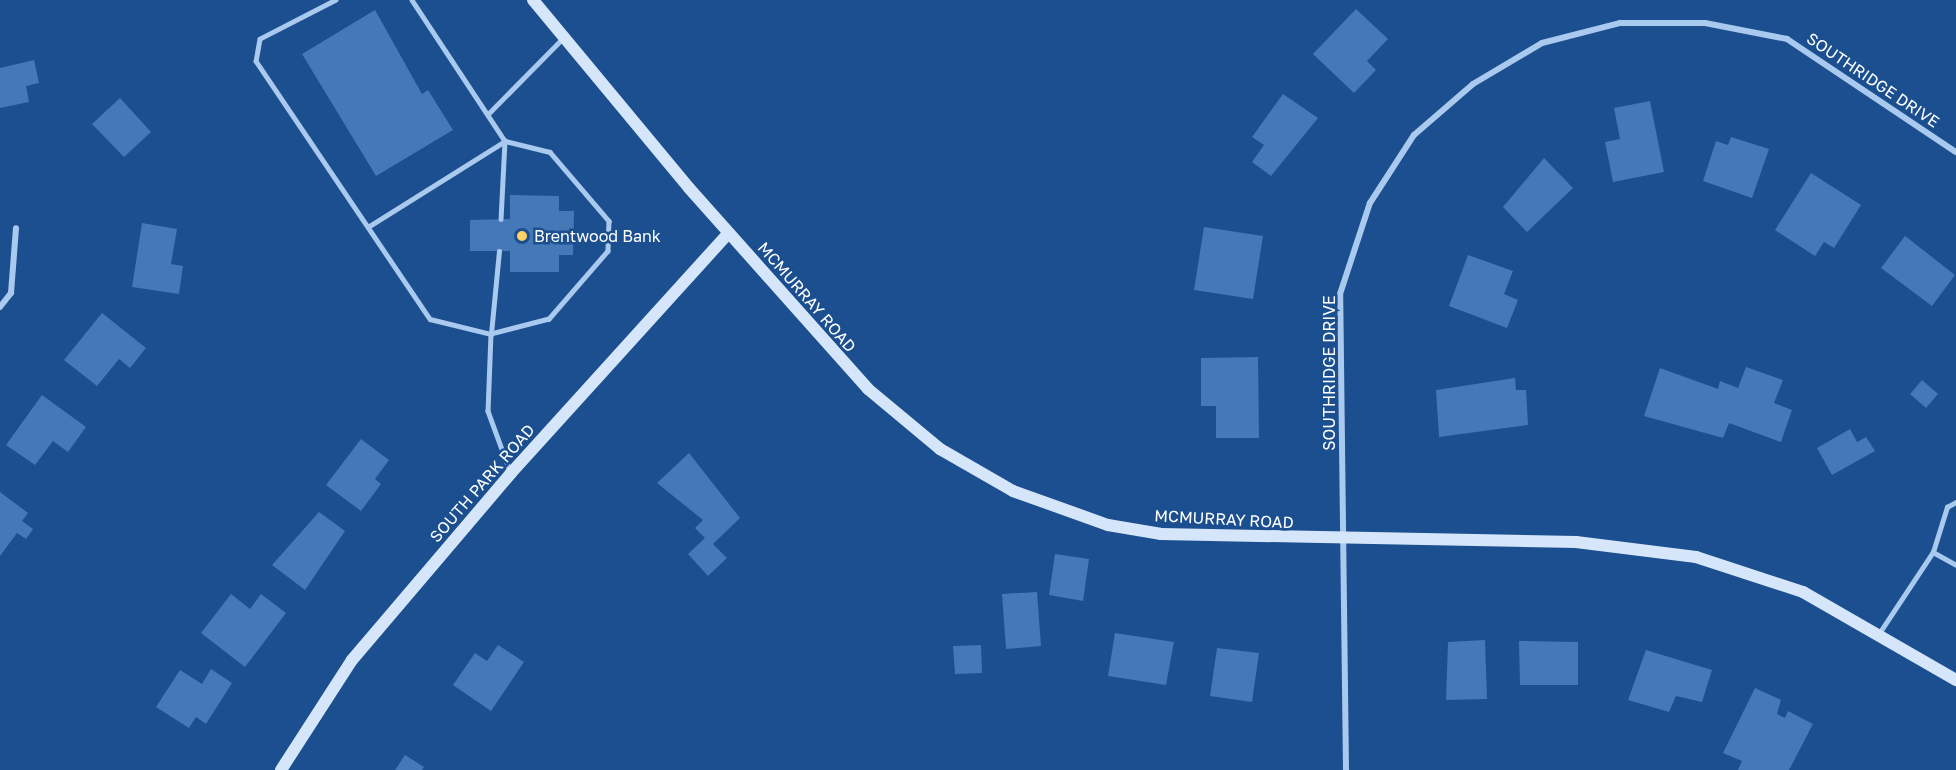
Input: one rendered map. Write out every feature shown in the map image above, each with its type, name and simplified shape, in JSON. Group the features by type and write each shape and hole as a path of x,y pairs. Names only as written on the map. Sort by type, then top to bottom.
{"main road":[{"name":"MCMURRAY ROAD","path":"533,0 729,234 868,389 940,449 1013,491 1108,525 1161,534 1345,541 1555,542 1654,549 1748,571 1880,632 1956,680"},
{"name":"SOUTH PARK ROAD","path":"281,770 352,660 511,473 729,234"}],"street":[{"name":"SOUTHRIDGE DRIVE","path":"1346,770 1341,294 1370,203 1414,135 1473,84 1542,43 1620,23 1705,23 1786,39 1956,152"},
{"path":"0,307 11,293 16,228"}],"lane":[{"path":"336,0 260,39 256,61 430,319 491,334 549,319 608,250 609,221 550,152 505,141 368,227"},
{"path":"412,0 505,141 501,219"},
{"path":"488,114 564,37"},
{"path":"499,251 491,334 488,411 511,473"},
{"path":"1880,632 1933,552 1947,507 1956,502"},
{"path":"1933,552 1956,565"}],"building":[{"path":"1356,9 1388,39 1367,61 1376,70 1354,93 1313,54"},
{"path":"375,10 422,94 428,90 453,130 376,176 302,54"},
{"path":"34,60 39,83 26,86 29,102 0,108 0,68"},
{"path":"1283,94 1318,118 1271,176 1252,162 1264,145 1252,137"},
{"path":"120,98 151,132 124,157 92,124"},
{"path":"1650,101 1664,172 1613,182 1605,142 1620,139 1614,108"},
{"path":"1731,137 1769,149 1752,198 1703,181 1716,141 1728,145"},
{"path":"1544,158 1573,188 1527,232 1503,207"},
{"path":"1811,173 1861,205 1834,248 1824,242 1815,256 1775,230"},
{"name":"Brentwood Bank","path":"510,195 559,196 559,211 574,211 573,255 559,255 559,272 510,272 510,251 470,251 470,220 510,219"},
{"path":"142,223 177,229 171,264 183,266 179,294 132,287"},
{"path":"1204,227 1263,236 1253,299 1194,290"},
{"path":"1905,236 1955,275 1932,306 1881,268"},
{"path":"1468,255 1513,271 1504,294 1518,300 1507,328 1449,306"},
{"path":"102,313 146,348 130,368 119,359 97,386 64,360"},
{"path":"1258,357 1259,438 1216,438 1216,406 1201,406 1201,358"},
{"path":"1746,367 1783,380 1774,403 1792,410 1781,442 1729,423 1723,438 1644,416 1660,368 1718,389 1720,381 1738,388"},
{"path":"1515,378 1516,390 1526,390 1528,425 1439,437 1436,390"},
{"path":"1922,380 1938,394 1926,408 1910,394"},
{"path":"42,395 86,427 68,452 53,441 35,465 6,445"},
{"path":"1850,429 1857,442 1866,437 1875,451 1832,475 1817,448"},
{"path":"361,439 389,460 375,479 381,484 361,511 326,485"},
{"path":"689,453 740,518 713,544 727,558 708,576 688,554 705,538 695,528 703,520 657,483"},
{"path":"0,492 28,513 22,521 33,529 26,539 17,533 0,556"},
{"path":"319,512 345,531 305,590 272,565"},
{"path":"1055,554 1089,559 1083,601 1049,595"},
{"path":"1037,592 1041,646 1006,649 1002,594"},
{"path":"231,594 250,609 261,594 286,613 245,667 201,633"},
{"path":"1115,633 1174,642 1166,685 1108,676"},
{"path":"1485,640 1487,699 1446,700 1448,642"},
{"path":"1519,641 1578,642 1578,685 1520,685"},
{"path":"498,645 524,662 491,711 453,685 475,653 487,661"},
{"path":"981,645 982,673 955,674 953,646"},
{"path":"1217,648 1259,653 1252,702 1210,696"},
{"path":"1646,650 1712,670 1702,702 1676,696 1669,712 1628,700"},
{"path":"211,669 232,683 206,724 196,717 189,728 156,707 180,670 202,684"},
{"path":"1755,688 1781,700 1777,714 1785,718 1788,711 1813,724 1789,770 1738,770 1742,761 1723,753"},
{"path":"405,755 424,767 422,770 395,770"}],"place":[{"name":"Brentwood Bank","path":"522,236"}]}
